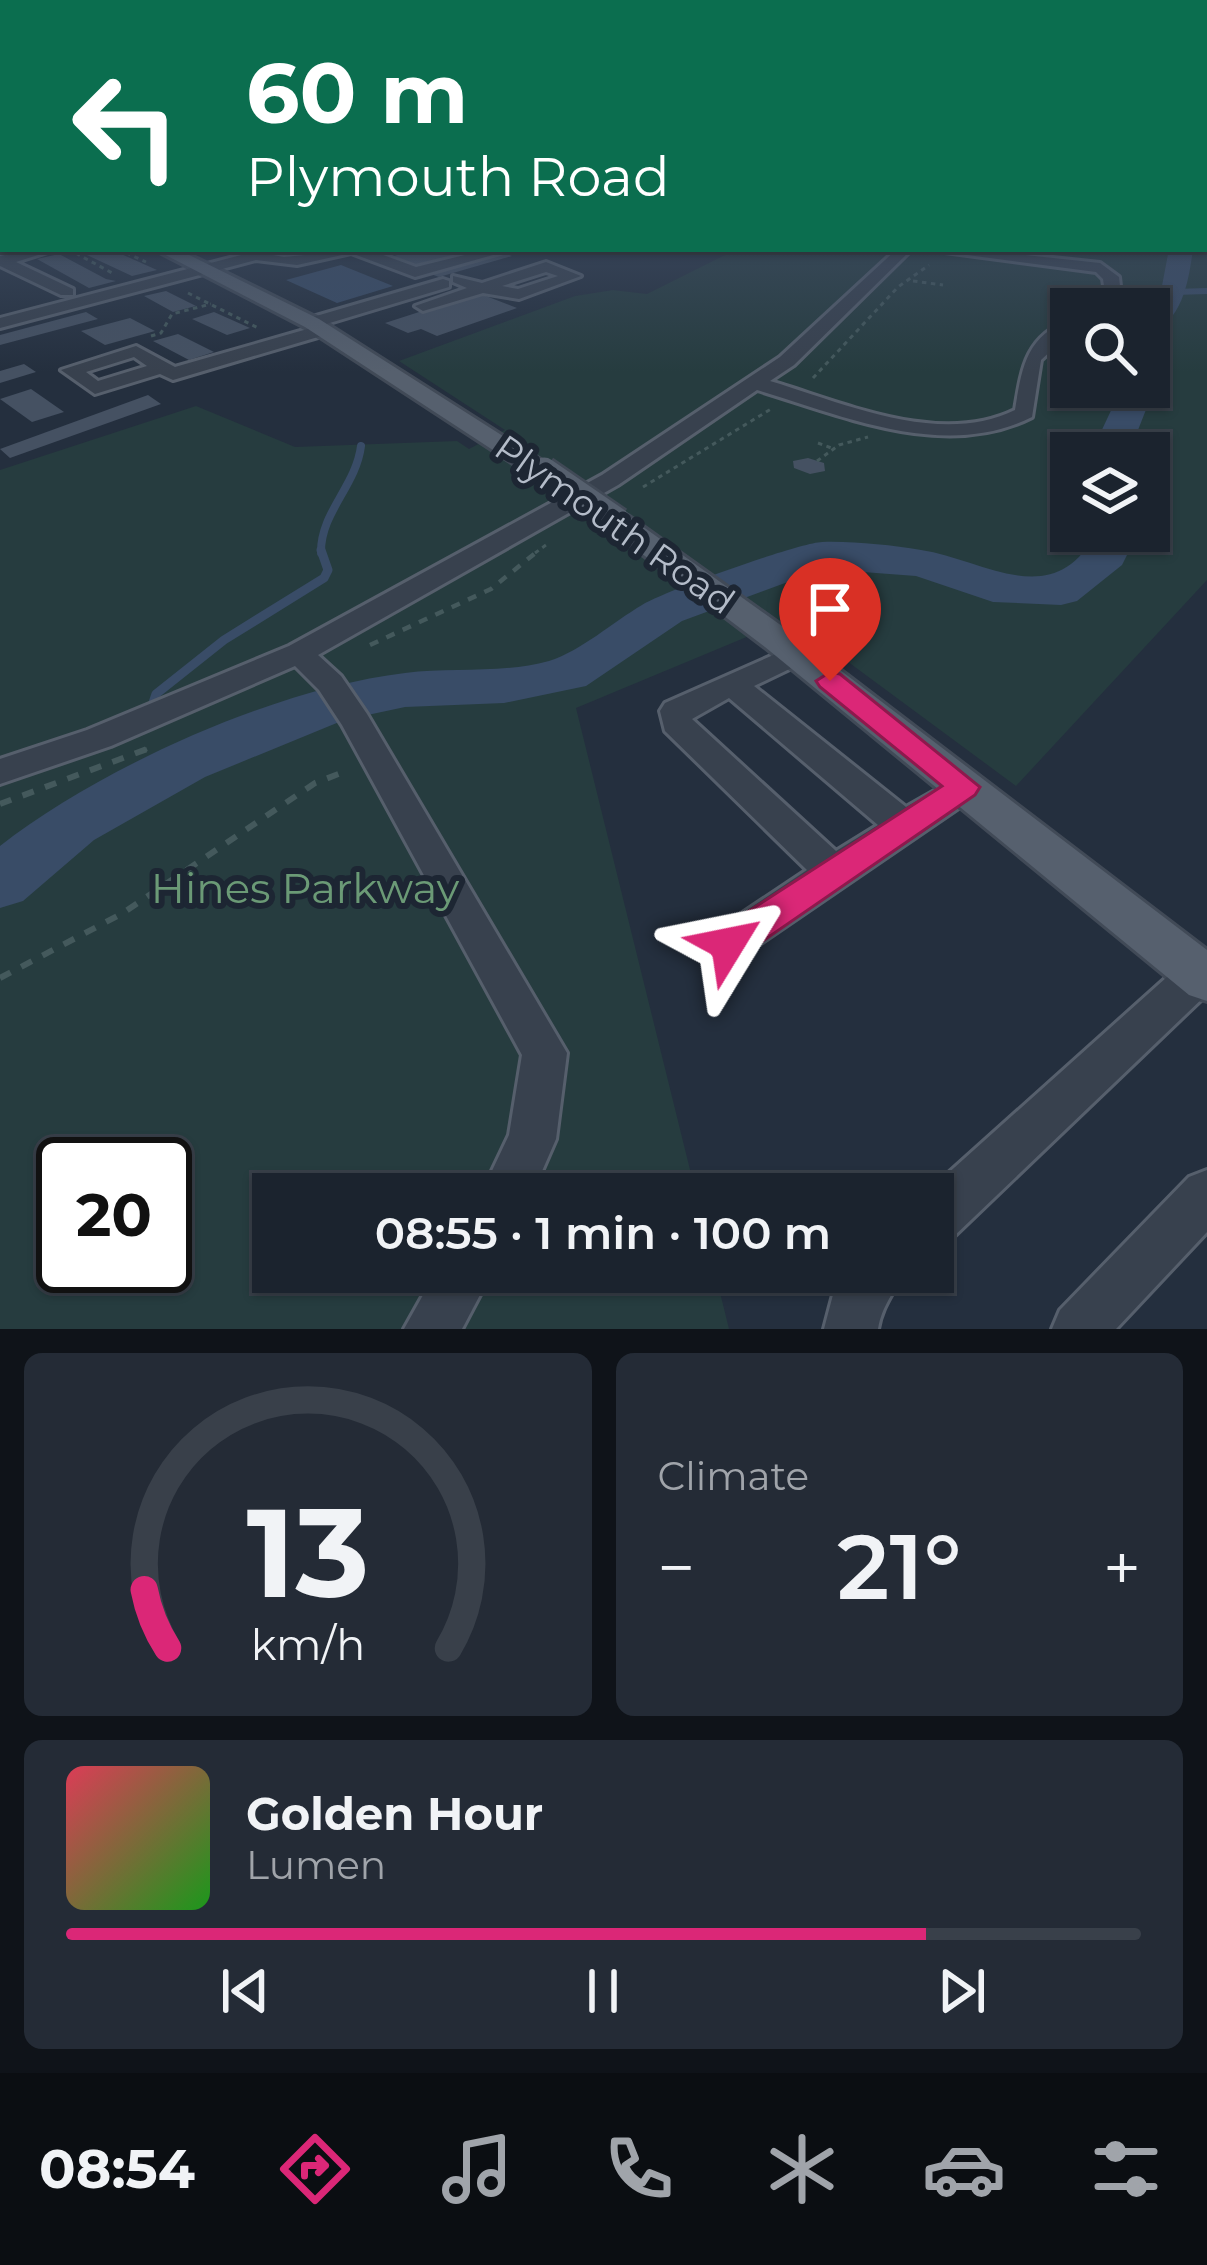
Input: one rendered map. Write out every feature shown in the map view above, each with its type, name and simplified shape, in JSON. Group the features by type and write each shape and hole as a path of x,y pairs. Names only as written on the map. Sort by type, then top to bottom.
{"main road":[{"name":"Plymouth Road","path":"160,258 202,268 317,326 619,522 787,647 1204,976"}],"street":[{"path":"0,323 252,252 272,262 299,262 340,252"},
{"path":"360,252 415,272 495,252"},
{"path":"162,367 173,374 559,252"},
{"path":"0,772 99,738 299,653 610,479 758,384 902,252"},
{"path":"980,252 1100,268 1111,277 1112,288"},
{"path":"1,256 67,292"},
{"path":"423,306 482,288 459,280"},
{"path":"758,384 929,428 992,430 1025,413 1030,357 1050,338"},
{"path":"787,647 733,685 676,711 676,723 834,872"},
{"path":"299,653 330,683 356,722 545,1054 532,1139 516,1173"},
{"path":"733,685 904,826"},
{"path":"728,944 964,787"},
{"path":"954,1202 1204,976"},
{"path":"1079,1329 1207,1195"},
{"path":"431,1329 453,1293"},
{"path":"851,1329 857,1293"}],"path":[{"path":"74,252 122,276 120,280"},
{"path":"879,274 943,286"},
{"path":"186,292 258,328"},
{"path":"148,337 161,333 172,314 211,304"},
{"path":"818,461 877,430"},
{"path":"818,443 834,449"},
{"path":"0,978 123,913 315,783 377,759"}],"green space":[{"name":"Hines Parkway","path":"731,252 1207,252 1207,580 1016,786 790,619 576,708 691,1173 252,1173 252,1293 720,1293 729,1329 0,1329 0,470 196,406 295,447 457,441 469,449 505,430 399,361 575,296 613,290 647,294"}],"water":[{"path":"341,265 393,286 337,303 286,280"}],"building":[{"path":"80,252 117,252 157,270 132,276"},
{"path":"410,252 475,252 422,267 393,256"},
{"path":"504,253 512,256 439,277 431,274"},
{"path":"59,254 116,281 89,288 37,259"},
{"path":"166,291 196,306 173,312 144,296"},
{"path":"478,293 517,308 437,336 421,329 408,333 385,323"},
{"path":"86,312 98,319 0,345 0,335"},
{"path":"214,312 250,328 227,335 192,319"},
{"path":"130,318 155,331 105,345 81,331"},
{"path":"178,334 214,352 189,360 153,341"},
{"path":"24,364 36,372 0,383 0,371"},
{"path":"31,389 64,412 32,422 0,399"},
{"path":"148,395 161,404 10,458 0,449"},
{"path":"808,458 824,463 825,471 810,474 794,468 793,461"}],"waterway":[{"path":"1170,297 1181,252"},
{"path":"1174,292 1207,291"},
{"path":"1119,432 1129,408"},
{"path":"321,551 326,525 361,446"},
{"path":"153,703 156,694 224,640 324,578 328,570 321,551"},
{"path":"0,882 72,823 185,762 332,705 405,690 504,686 568,674 665,611 819,555 922,563 993,588 1061,591 1108,552"}],"route":[{"path":"728,944 964,787 830,681"}]}
